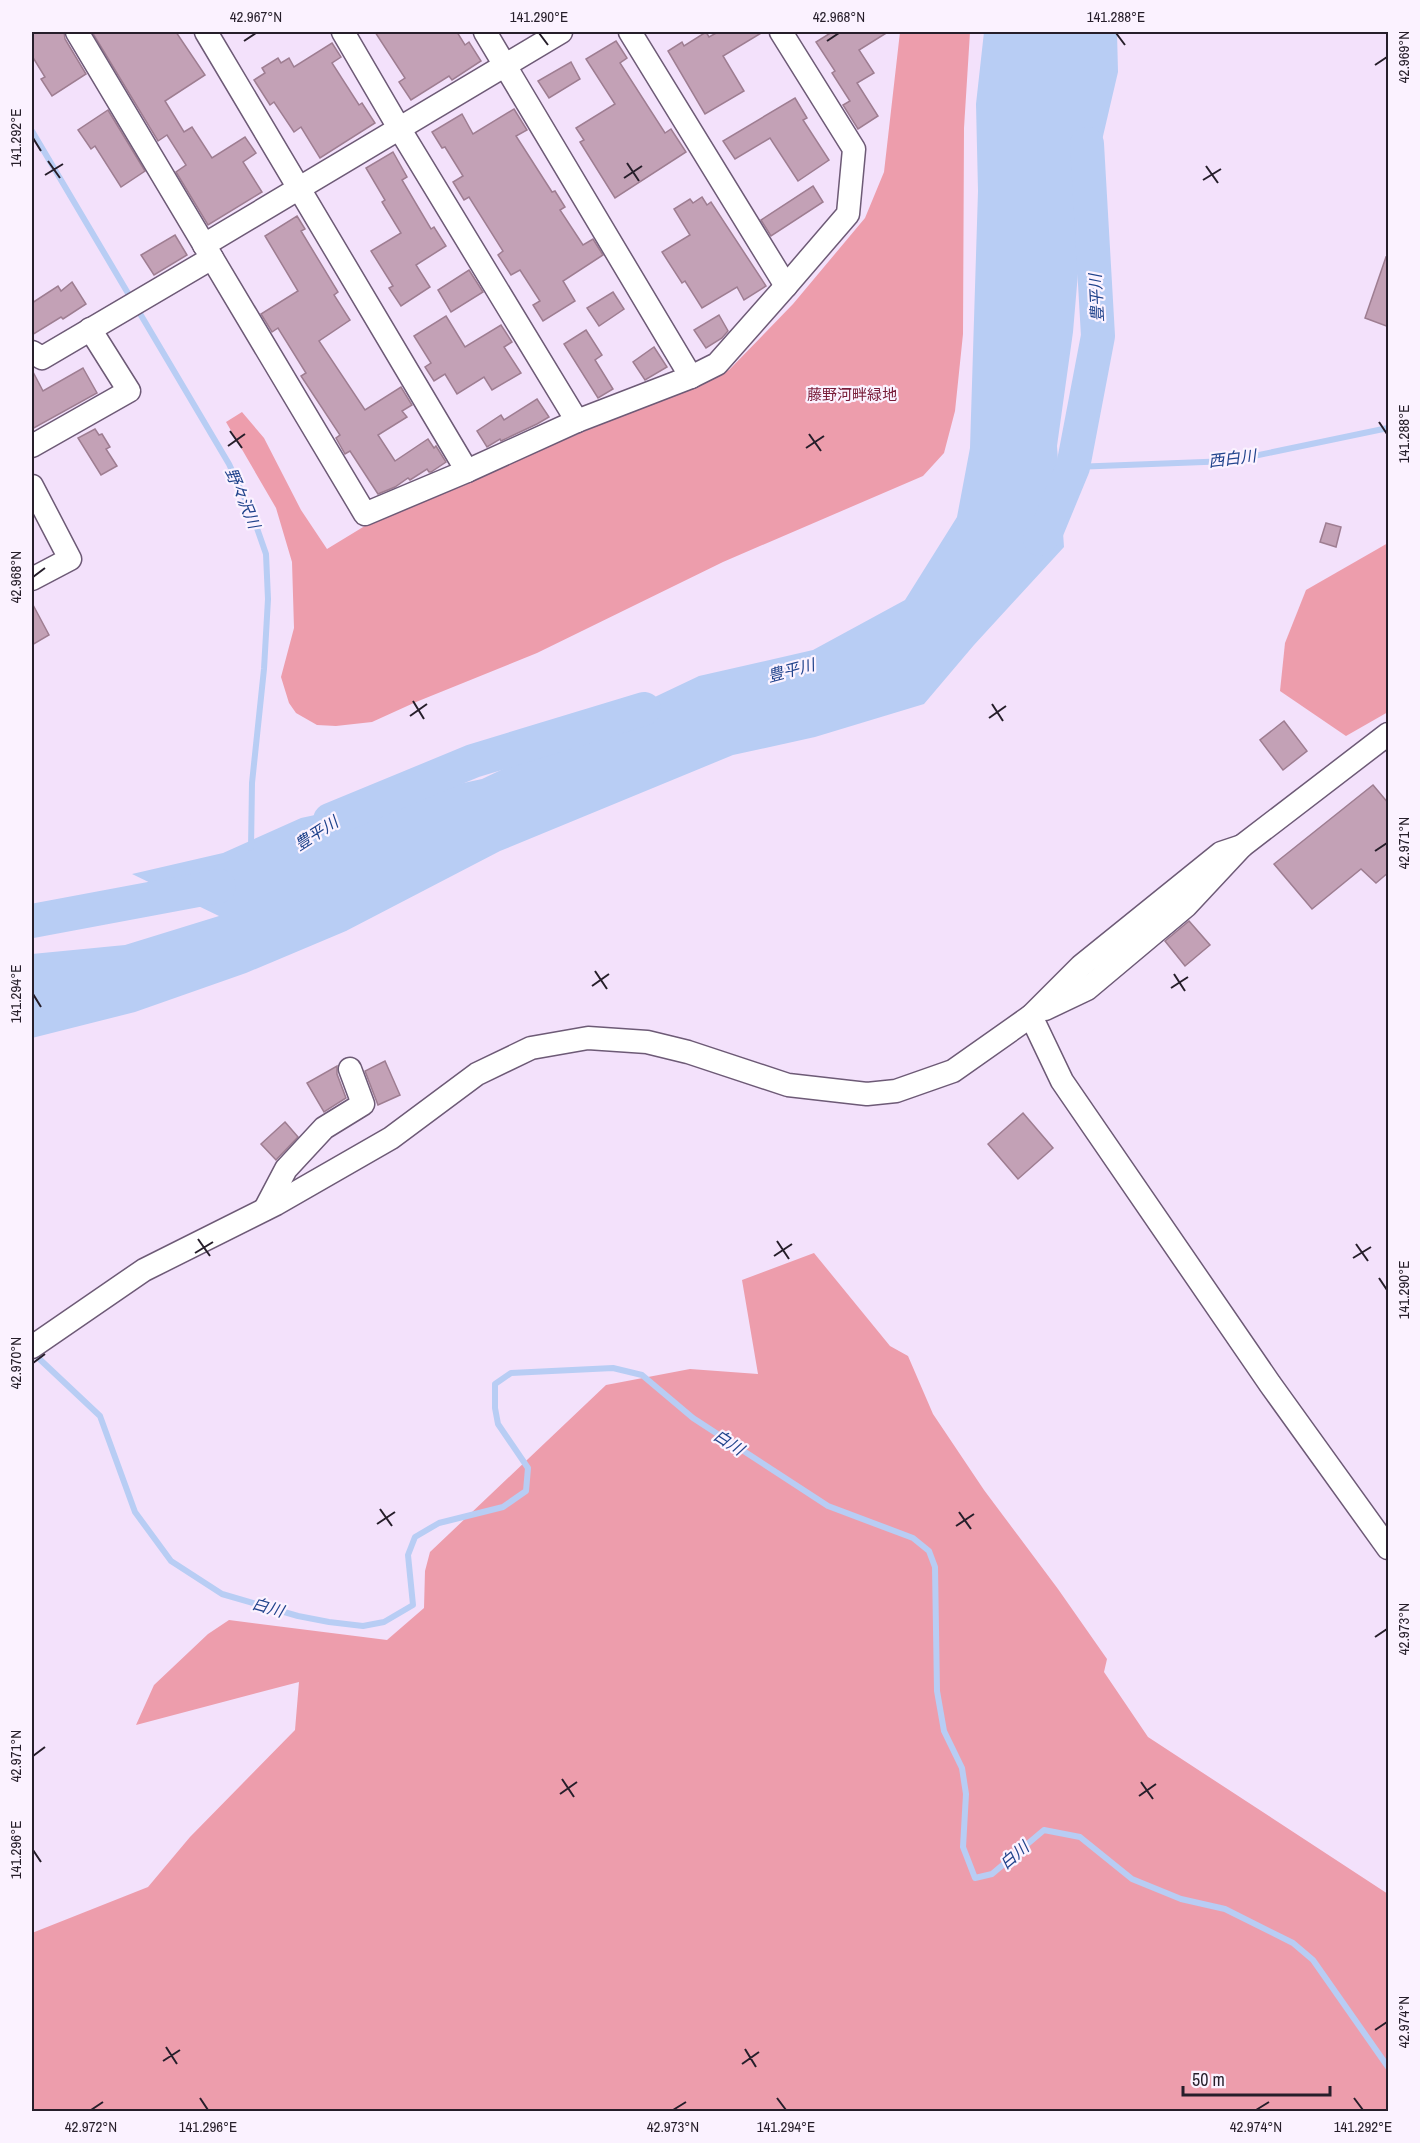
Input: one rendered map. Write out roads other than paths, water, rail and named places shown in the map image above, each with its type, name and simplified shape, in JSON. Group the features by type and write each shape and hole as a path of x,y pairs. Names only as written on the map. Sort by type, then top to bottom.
{"street":[{"path":"76,32 366,514 578,421 691,377 717,364 848,214 854,149 781,32"},
{"path":"206,32 467,471"},
{"path":"343,32 578,421"},
{"path":"485,32 691,377"},
{"path":"32,352 42,358 147,296 298,190 561,32"},
{"path":"630,32 786,286"},
{"path":"32,446 129,391 97,326"},
{"path":"32,486 70,559 32,579"},
{"path":"32,1347 144,1270 265,1209 391,1138 477,1074 531,1048 588,1038 647,1042 688,1052 789,1085 867,1094 896,1091 953,1071 1031,1016 1087,989 1186,906 1242,846 1386,741"},
{"path":"1031,1016 1062,1081 1270,1384 1389,1548"},
{"path":"265,1209 286,1169 324,1128 363,1104 350,1069"}],"water":[{"path":"984,32 1117,32 1118,72 1082,226 1073,332 1057,446 1064,547 974,645 924,704 815,737 733,755 500,851 346,931 246,973 135,1012 32,1038 32,954 125,945 219,916 132,874 223,853 301,818 482,779 699,676 813,650 905,600 957,517 970,448 978,191 976,104"}],"waterway":[{"name":"野々沢川","path":"32,131 229,464 252,514 266,554 268,599 264,669 252,783 251,848"},
{"name":"豊平川","path":"1040,539 1047,530 1073,467 1098,336 1087,144"},
{"name":"西白川","path":"1073,467 1230,461 1388,428"},
{"name":"豊平川","path":"330,820 473,761 644,709"},
{"name":"豊平川","path":"32,921 219,886"},
{"name":"白川","path":"32,1352 100,1416 135,1512 171,1561 222,1594 298,1616 363,1626 384,1622 413,1605 408,1555 415,1537 439,1523 503,1507 526,1491 528,1468 498,1424 495,1384 511,1373 613,1368 642,1375 693,1418 828,1506 913,1538 929,1551 935,1567 937,1691 944,1731 962,1768 966,1794 963,1847 975,1878 992,1874 1044,1830 1080,1837 1132,1879 1181,1899 1225,1909 1293,1943 1313,1960 1388,2067"}],"park label":[{"name":"藤野河畔緑地","path":"852,394"}]}
